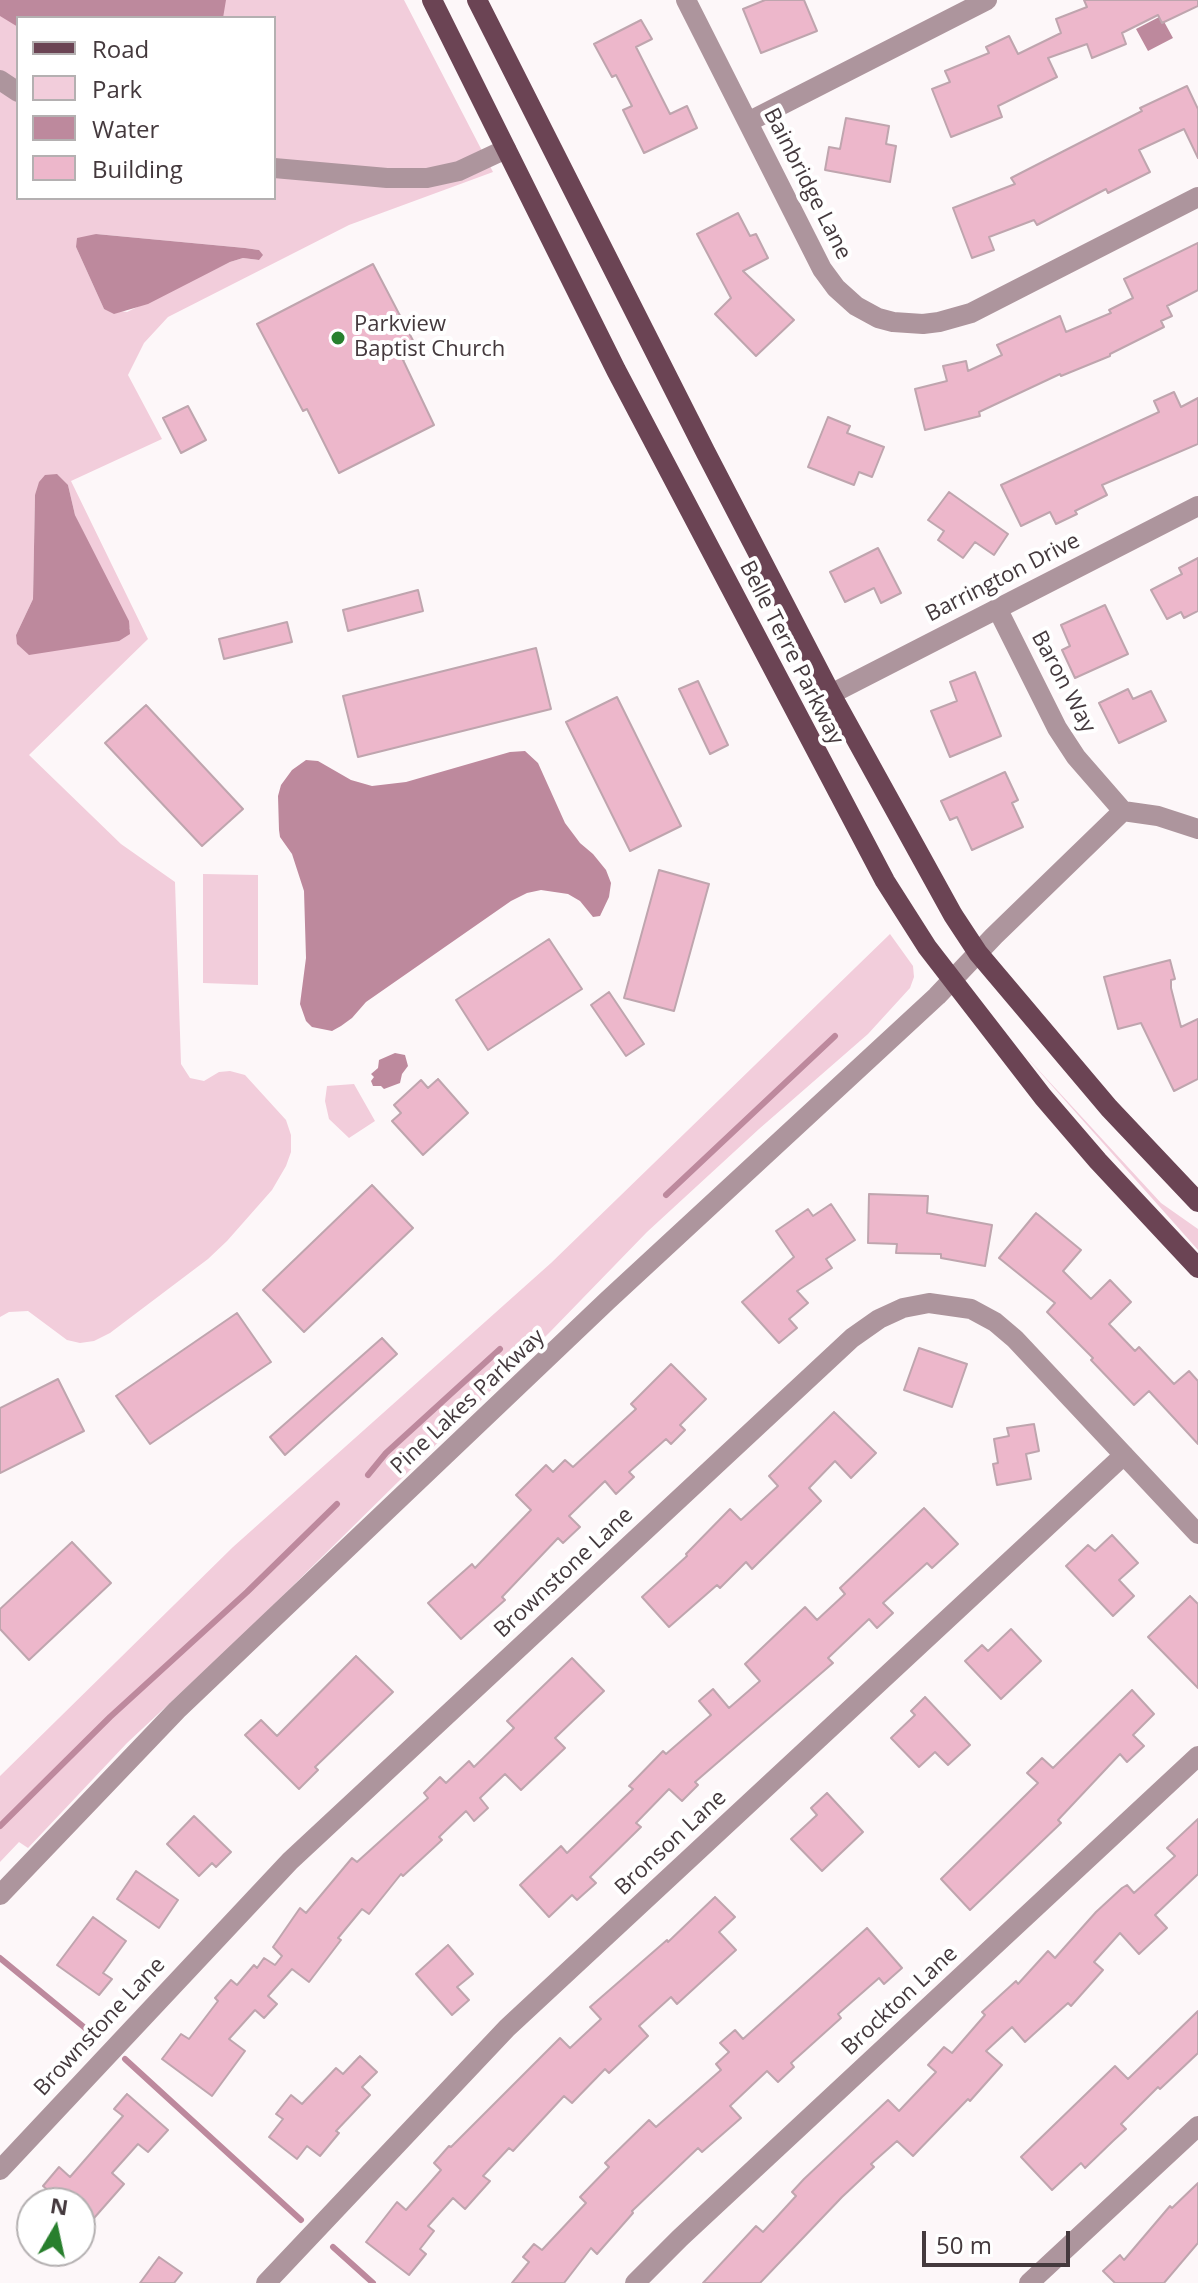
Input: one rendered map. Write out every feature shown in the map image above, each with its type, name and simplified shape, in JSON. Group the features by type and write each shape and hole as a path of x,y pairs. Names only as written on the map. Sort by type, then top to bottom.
{"main road":[{"name":"Belle Terre Parkway","path":"432,0 616,370 885,881 952,981 1071,1129 1198,1268"},
{"name":"Belle Terre Parkway","path":"477,0 705,451 925,868 978,953 1109,1108 1198,1202"}],"street":[{"name":"Bainbridge Lane","path":"686,0 829,280 856,306 893,322 939,322 971,313 1198,197"},
{"path":"748,122 987,0"},
{"path":"276,168 387,178 439,177 506,149"},
{"name":"Barrington Drive","path":"831,694 1198,506"},
{"name":"Baron Way","path":"997,608 1057,728 1076,757 1123,811"},
{"path":"1123,811 1158,816 1198,829"},
{"name":"Pine Lakes Parkway","path":"0,1895 177,1710 607,1301 952,981 1123,811"},
{"name":"Brownstone Lane","path":"0,2170 281,1869 867,1327 903,1308 929,1303 957,1305 984,1316 1015,1339 1198,1534"},
{"name":"Bronson Lane","path":"266,2283 507,2028 1124,1455"},
{"name":"Brockton Lane","path":"635,2283 1198,1756"},
{"path":"1029,2283 1198,2126"}],"green space":[{"path":"0,0 404,0 493,172 349,225 168,317 144,343 128,375 162,439 71,481 148,639 29,755 121,844 175,882 181,1064 190,1078 204,1081 219,1072 245,1075 286,1120 291,1135 291,1152 272,1190 227,1241 208,1259 110,1333 94,1341 80,1343 67,1340 28,1311 9,1312 0,1317","holes":["96,234 259,250 259,260 243,258 230,262 127,312 104,309 76,247","68,485 75,515 130,629 16,635 33,599 35,495"]},
{"path":"203,874 258,875 258,985 203,983"},
{"path":"890,934 913,966 914,977 910,988 868,1034 647,1232 248,1630 127,1743 28,1848 19,1842 0,1862 0,1776 233,1547 551,1263"},
{"path":"1022,1052 1161,1203 1198,1229 1198,1250"},
{"path":"354,1084 375,1121 349,1138 329,1119 325,1101 327,1086"}],"water":[{"path":"0,0 226,0 223,16 16,16 16,26 0,16"},
{"path":"1161,16 1173,38 1148,51 1136,29"},
{"path":"96,234 245,248 259,250 263,255 259,260 243,258 230,262 148,304 114,314 104,309 76,247 77,238"},
{"path":"57,474 68,485 75,515 129,621 130,634 119,641 29,655 17,644 16,635 33,599 35,495 45,475"},
{"path":"525,751 538,763 565,823 606,870 611,883 609,897 600,916 593,917 580,901 568,894 541,890 527,893 366,1002 341,1026 332,1031 312,1027 306,1021 300,1004 306,958 304,891 292,854 280,837 279,830 278,796 281,785 292,770 306,760 318,761 351,780 372,786 406,782 510,752"},
{"path":"395,1053 405,1055 408,1066 400,1083 384,1089 373,1086 371,1081 374,1077 371,1074 378,1068 379,1060"}],"building":[{"path":"765,0 804,0 817,31 761,53 743,9"},
{"path":"1084,0 1198,0 1198,6 1162,23 1158,15 1122,33 1126,44 1092,58 1087,44 1048,58 1057,77 998,106 1002,117 951,137 932,89 950,82 945,71 989,53 986,47 1009,36 1018,54 1061,33 1056,19 1087,7"},
{"path":"641,20 652,39 636,47 670,114 687,106 697,128 644,153 623,110 632,106 616,75 612,77 594,44"},
{"path":"1187,86 1198,109 1198,158 1184,129 1139,150 1150,172 1108,193 1106,189 1037,225 1034,220 989,237 994,250 972,258 953,208 1015,184 1011,178"},
{"path":"846,118 889,126 886,144 896,146 890,182 825,170 829,147 840,149"},
{"path":"738,213 750,236 756,234 768,258 743,271 794,320 756,356 715,314 731,298 697,234"},
{"path":"1198,243 1198,290 1167,306 1172,316 1161,321 1164,327 1110,356 1060,374 979,412 980,416 925,430 915,389 947,381 943,366 966,361 968,371 1002,355 997,345 1060,316 1066,332 1111,313 1109,310 1133,298 1124,279"},
{"name":"Parkview Baptist Church","path":"373,264 419,352 403,360 434,425 339,473 307,409 303,411 257,324"},
{"path":"1174,392 1181,407 1198,398 1198,444 1102,485 1107,495 1056,524 1050,512 1021,526 1001,485 1159,412 1154,401"},
{"path":"188,406 206,440 181,453 163,418"},
{"path":"828,417 850,426 847,433 884,447 872,477 859,472 854,485 808,467"},
{"path":"949,492 1008,534 994,555 975,542 963,558 938,540 944,531 928,520"},
{"path":"878,548 901,593 881,603 874,588 845,602 830,572"},
{"path":"1198,558 1198,611 1184,618 1181,612 1167,619 1151,590 1182,574 1179,568"},
{"path":"418,590 423,611 348,631 343,610"},
{"path":"1105,605 1128,654 1075,678 1062,650 1070,646 1061,625"},
{"path":"287,622 292,642 224,659 219,639"},
{"path":"536,648 551,709 358,757 343,696"},
{"path":"975,672 1001,736 950,757 931,711 957,701 950,682"},
{"path":"698,681 728,745 710,754 679,689"},
{"path":"1128,689 1133,699 1151,691 1166,721 1119,743 1099,703"},
{"path":"617,697 681,826 630,851 566,722"},
{"path":"146,705 243,809 202,846 105,743"},
{"path":"1005,772 1018,800 1012,803 1023,827 972,850 957,817 950,820 941,801"},
{"path":"659,870 709,884 674,1011 624,998"},
{"path":"549,939 582,989 488,1050 456,1000"},
{"path":"1170,960 1175,979 1171,980 1171,988 1181,1027 1198,1019 1198,1079 1174,1091 1141,1023 1118,1029 1104,977"},
{"path":"609,992 644,1044 626,1056 591,1005"},
{"path":"438,1079 468,1113 423,1155 392,1121 401,1113 394,1105 421,1080 428,1088"},
{"path":"372,1185 413,1228 304,1332 263,1290"},
{"path":"869,1194 928,1196 927,1213 992,1225 985,1266 941,1258 941,1254 896,1253 897,1244 868,1243"},
{"path":"831,1204 855,1240 826,1259 832,1268 797,1291 808,1303 789,1319 797,1328 779,1343 742,1302 794,1257 776,1231 808,1209 813,1216"},
{"path":"1036,1213 1081,1250 1063,1271 1091,1299 1110,1280 1131,1302 1109,1324 1135,1351 1139,1347 1174,1384 1189,1371 1198,1381 1198,1444 1149,1391 1134,1405 1047,1312 1055,1303 999,1258"},
{"path":"237,1313 271,1362 150,1444 116,1396"},
{"path":"382,1338 397,1354 285,1455 270,1437"},
{"path":"919,1348 967,1364 952,1407 904,1390"},
{"path":"671,1364 706,1399 680,1425 685,1430 671,1444 666,1439 629,1472 634,1477 616,1494 605,1481 569,1516 580,1527 563,1543 558,1538 502,1597 505,1600 461,1639 428,1603 472,1564 475,1568 531,1510 516,1495 546,1465 553,1472 565,1460 573,1467 636,1409 631,1404"},
{"path":"58,1379 84,1431 0,1473 0,1408"},
{"path":"834,1412 876,1453 851,1478 835,1461 809,1488 821,1501 752,1569 746,1562 720,1588 717,1585 669,1627 642,1597 687,1556 730,1509 741,1520 778,1486 769,1476"},
{"path":"1034,1424 1039,1451 1026,1454 1031,1479 997,1485 993,1464 998,1463 994,1439 1009,1436 1007,1428"},
{"path":"924,1508 958,1544 932,1568 927,1563 883,1603 893,1613 877,1628 869,1619 828,1658 833,1663 695,1782 698,1785 682,1801 669,1789 636,1823 641,1827 590,1877 596,1883 577,1900 572,1895 549,1917 520,1885 561,1846 567,1853 633,1789 629,1786 663,1751 666,1754 711,1715 699,1701 713,1689 729,1708 760,1681 745,1664 805,1607 817,1620 845,1594 840,1588"},
{"path":"1112,1535 1138,1563 1119,1580 1134,1596 1113,1616 1066,1566 1088,1545 1095,1551"},
{"path":"72,1542 111,1583 29,1660 0,1629 0,1609"},
{"path":"1190,1596 1198,1604 1198,1688 1148,1637"},
{"path":"1011,1629 1041,1661 1001,1699 965,1661 982,1645 988,1651"},
{"path":"356,1656 393,1692 315,1767 318,1770 299,1789 245,1735 261,1720 277,1736"},
{"path":"572,1658 604,1691 555,1738 565,1748 521,1790 505,1774 480,1798 488,1808 474,1821 466,1811 439,1837 442,1840 403,1876 401,1874 369,1914 362,1909 309,1982 292,1969 268,1996 277,2004 264,2018 255,2010 229,2039 245,2051 212,2096 162,2059 181,2034 189,2039 218,2001 215,1998 231,1980 237,1985 264,1958 275,1965 282,1956 273,1947 300,1908 306,1913 352,1858 357,1862 428,1798 424,1793 440,1777 446,1783 469,1761 474,1767 514,1728 507,1721"},
{"path":"1132,1690 1154,1714 1133,1735 1144,1746 1127,1762 1120,1754 1058,1820 1061,1823 970,1910 941,1879 1038,1783 1027,1773 1042,1758 1053,1768"},
{"path":"925,1697 970,1745 948,1765 935,1752 919,1767 891,1738 915,1715 911,1711"},
{"path":"827,1793 863,1832 822,1871 791,1839 817,1815 811,1808"},
{"path":"194,1816 231,1852 216,1867 212,1863 199,1876 167,1844"},
{"path":"1198,1819 1198,1874 1155,1915 1167,1928 1139,1954 1120,1933 1094,1962 1103,1970 1071,2006 1068,2003 1025,2042 1012,2027 986,2051 1002,2065 970,2101 968,2099 913,2156 897,2141 871,2164 874,2167 760,2283 703,2283 756,2226 763,2232 796,2196 792,2192 804,2179 888,2100 899,2111 936,2072 928,2065 944,2047 952,2053 985,2015 982,2012 1016,1981 1018,1984 1048,1951 1055,1958 1122,1888 1127,1885 1134,1893 1175,1856 1167,1848"},
{"path":"136,1871 178,1900 159,1928 117,1899"},
{"path":"715,1897 735,1917 719,1932 736,1950 677,2004 671,1997 639,2026 648,2036 609,2073 605,2069 572,2103 564,2096 513,2151 509,2148 483,2176 490,2181 465,2209 453,2198 428,2226 434,2231 420,2249 426,2254 409,2275 366,2242 397,2202 406,2210 441,2170 434,2163 449,2146 560,2038 570,2048 601,2019 590,2007 668,1942"},
{"path":"93,1917 126,1941 103,1973 112,1979 99,1995 57,1965"},
{"path":"867,1928 902,1968 884,1984 879,1978 838,2014 841,2018 791,2063 794,2067 778,2082 767,2071 730,2106 741,2118 702,2152 698,2148 632,2211 597,2254 591,2248 564,2283 512,2283 529,2262 523,2257 534,2244 542,2250 586,2203 580,2197 609,2167 605,2163 649,2120 656,2127 721,2070 716,2064 729,2052 720,2043 735,2030 743,2039"},
{"path":"448,1945 473,1974 457,1987 469,2000 452,2015 416,1974"},
{"path":"1198,2011 1198,2053 1121,2124 1126,2129 1085,2168 1081,2163 1052,2190 1021,2157 1115,2066 1128,2079"},
{"path":"360,2056 377,2072 362,2087 370,2095 336,2131 339,2133 320,2156 307,2146 297,2159 269,2137 283,2119 276,2114 291,2095 302,2104 336,2068 343,2074"},
{"path":"127,2094 168,2130 148,2152 138,2144 112,2173 124,2184 96,2216 96,2187 43,2186 59,2167 70,2177 123,2116 114,2109"},
{"path":"1198,2183 1198,2243 1164,2283 1115,2283 1103,2271 1120,2255 1124,2260 1170,2206 1172,2208"},
{"path":"159,2257 182,2273 174,2283 140,2283"}],"waterway":[{"path":"666,1195 835,1036"},
{"path":"368,1475 386,1453 500,1349"},
{"path":"0,1826 110,1717 247,1592 337,1504"},
{"path":"0,1958 96,2037"},
{"path":"125,2059 301,2220"},
{"path":"333,2247 373,2283"}],"place":[{"name":"Parkview Baptist Church","path":"338,338"}]}
